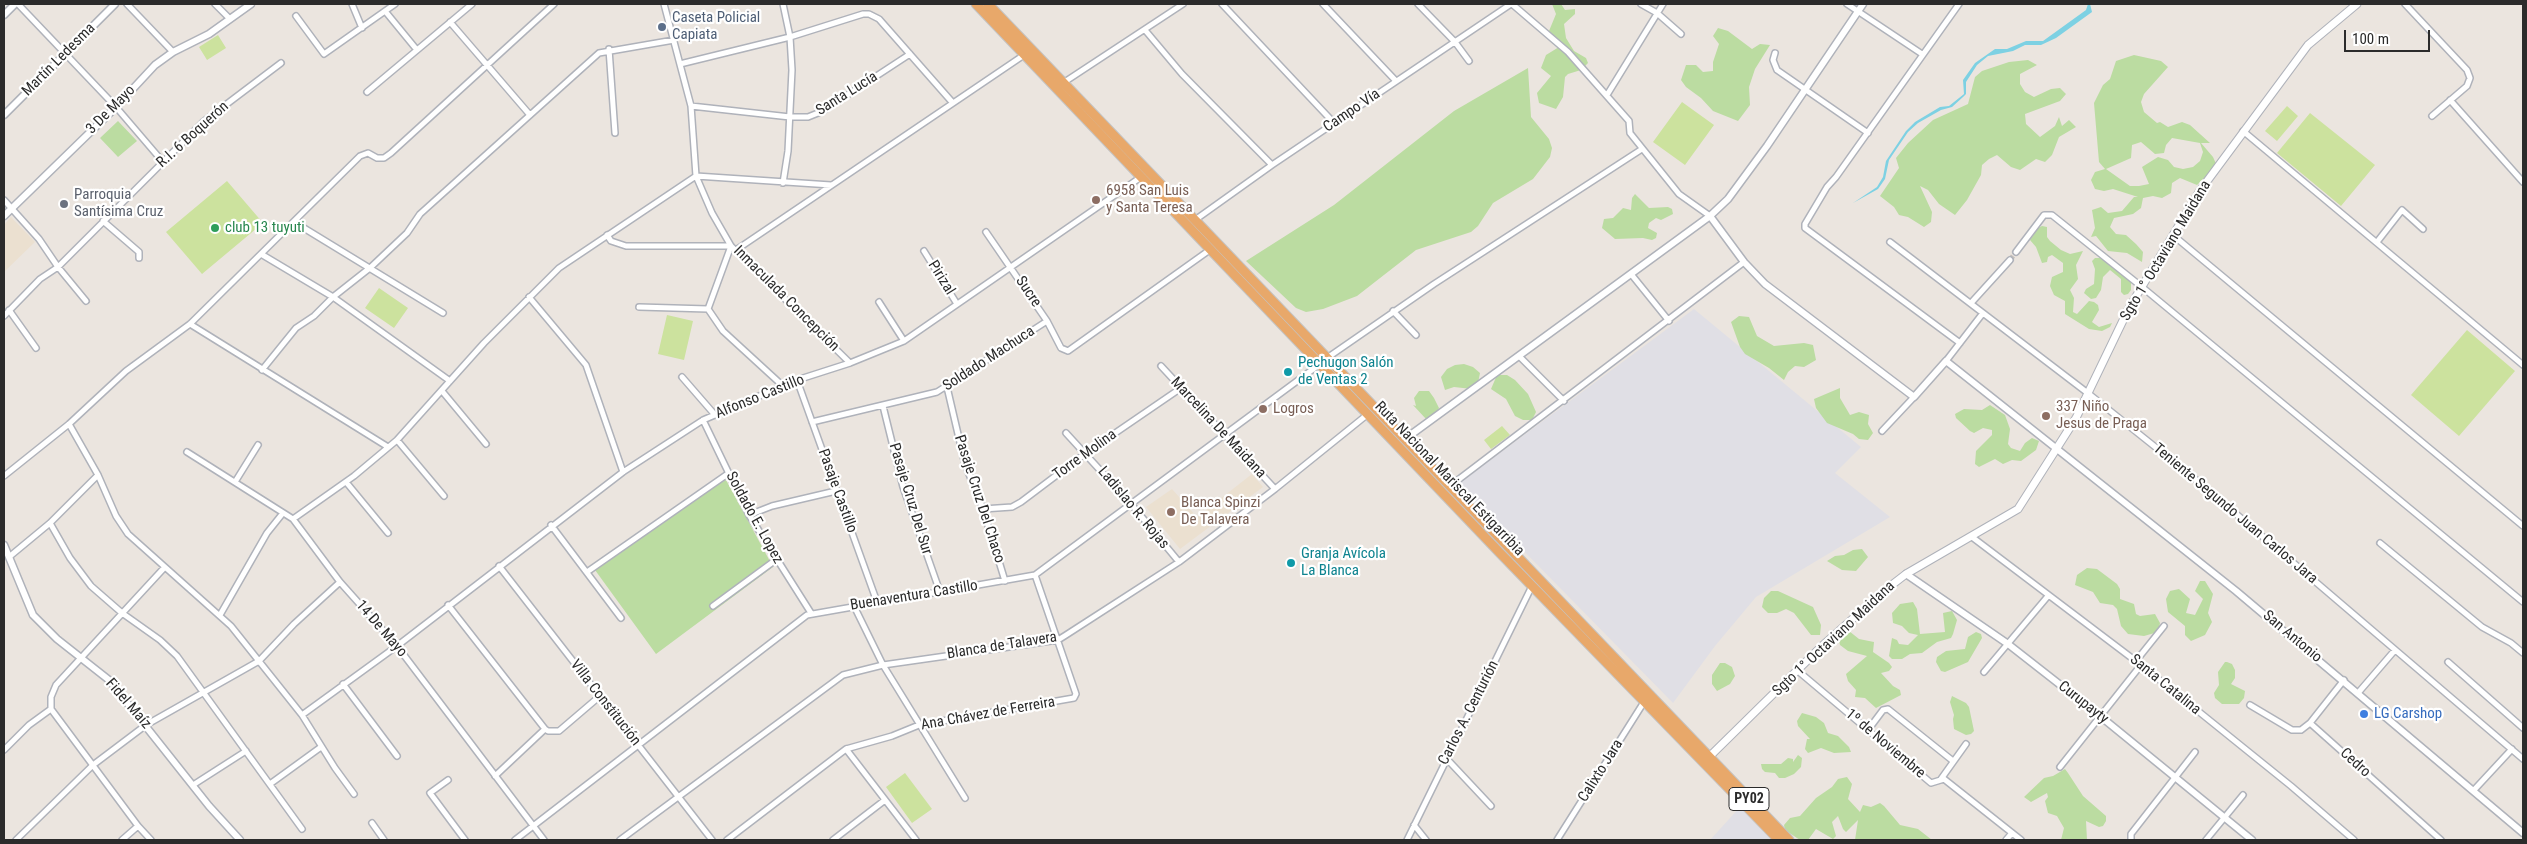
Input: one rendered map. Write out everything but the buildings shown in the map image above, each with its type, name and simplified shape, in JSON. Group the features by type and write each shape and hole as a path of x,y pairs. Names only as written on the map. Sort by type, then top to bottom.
{"highway":[{"name":"Ruta Nacional Mariscal Estigarribia","path":"976,4 1211,250 1450,486 1779,840"},
{"name":"Ruta Nacional Mariscal Estigarribia","path":"988,4 1195,220 1324,361 1368,414 1532,586 1644,702 1789,840"}],"main road":[{"name":"Sgto 1° Octaviano Maidana","path":"1706,760 1853,618 1906,574 2018,509 2039,479 2089,394 2129,308 2199,192 2308,45 2357,4"}],"street":[{"path":"4,14 17,4 116,107 163,162"},
{"name":"Martín Ledesma","path":"4,115 115,4"},
{"path":"127,4 173,52"},
{"path":"215,4 229,18"},
{"name":"3 De Mayo","path":"4,216 116,107 155,65 173,52 209,34 251,4"},
{"path":"352,4 362,28"},
{"path":"296,16 324,54 395,4"},
{"path":"460,4 464,10"},
{"path":"367,92 472,4"},
{"path":"4,476 69,424 126,371 190,324 360,156 368,153 377,158 384,158 391,153 554,4"},
{"name":"Inmaculada Concepción","path":"664,4 691,106 696,176 712,213 734,248 850,363"},
{"path":"782,183 788,151 790,117 790,37 783,4"},
{"path":"1063,83 1183,4"},
{"path":"1222,4 1334,123"},
{"path":"1322,4 1396,81"},
{"path":"1418,4 1469,61"},
{"path":"1511,4 1568,52 1629,121 1630,133 1679,194 1710,216 1744,262 1770,288 1914,397"},
{"name":"Campo Vía","path":"1195,220 1272,165 1511,4"},
{"path":"1641,4 1657,13 1681,34"},
{"path":"1607,95 1663,4"},
{"path":"1847,4 1922,54"},
{"path":"1404,439 1710,216 1734,191 1863,4"},
{"path":"1959,4 1836,178 1827,187 1806,219 1805,228 1960,343"},
{"path":"2405,4 2467,70 2470,78 2467,86 2432,116"},
{"path":"385,11 417,50"},
{"path":"680,64 790,37 863,14 869,14 878,19 952,102"},
{"path":"450,22 530,115"},
{"path":"1145,30 1182,74 1272,165"},
{"path":"262,370 296,328 314,316 333,297 372,268 407,233 420,214 599,53 609,49 674,40"},
{"path":"609,49 615,133"},
{"path":"1775,53 1774,60 1777,70 1868,133"},
{"name":"Santa Lucía","path":"691,106 790,117 816,115 910,54"},
{"path":"607,235 611,241 626,246 734,248 1024,55"},
{"name":"R.I. 6 Boquerón","path":"4,316 40,279 58,267 203,122 281,64"},
{"path":"2450,100 2521,175 2523,182"},
{"path":"2243,131 2523,365"},
{"name":"Buenaventura Castillo","path":"516,840 638,744 811,613 1034,575 1132,505 1393,311 1642,148"},
{"path":"293,518 346,482 397,440 528,297 559,268 696,176 831,185"},
{"name":"Alfonso Castillo","path":"302,715 397,646 551,525 623,472 703,420 797,380 850,363 904,340 1012,268 1141,176"},
{"path":"4,200 39,239 58,267 86,301"},
{"path":"2378,242 2402,210 2423,229"},
{"path":"2016,252 2044,216 2052,215 2142,287 2523,602"},
{"path":"103,221 138,252 139,258"},
{"path":"294,222 443,313"},
{"name":"Sucre","path":"986,232 1047,321 1061,348 1068,351 1211,250"},
{"path":"2174,236 2523,526"},
{"name":"Teniente Segundo Juan Carlos Jara","path":"1890,242 2089,394 2194,478 2523,759"},
{"path":"708,310 734,248"},
{"name":"Pirizal","path":"924,251 957,304"},
{"path":"261,254 333,297 450,381"},
{"path":"1971,303 2010,260"},
{"path":"1450,486 1744,262"},
{"path":"1630,274 1669,321"},
{"path":"528,297 586,365 623,472"},
{"path":"879,302 904,340"},
{"path":"639,307 708,310"},
{"path":"9,310 36,348"},
{"path":"708,310 724,331 784,386"},
{"path":"1393,311 1416,336"},
{"path":"1882,432 1946,361 1983,314"},
{"name":"Soldado Machuca","path":"812,422 883,406 947,387 1047,321"},
{"path":"190,324 388,447"},
{"path":"1520,356 1564,401"},
{"name":"San Antonio","path":"1946,361 2344,680 2523,833"},
{"name":"Marcelina De Maidana","path":"1161,366 1275,489"},
{"path":"682,377 714,415"},
{"name":"Pasaje Castillo","path":"797,380 877,602"},
{"name":"Pasaje Cruz Del Chaco","path":"947,387 965,464 983,509 1005,581"},
{"name":"Torre Molina","path":"983,509 1012,507 1086,453 1181,388"},
{"path":"442,391 486,444"},
{"name":"Pasaje Cruz Del Sur","path":"883,406 904,487 940,592"},
{"name":"Blanca de Talavera","path":"620,840 837,678 883,664 1058,640 1179,562 1275,489 1368,414"},
{"name":"Soldado E. Lopez","path":"703,420 749,515 811,613"},
{"path":"69,424 98,475 122,526 164,568 220,615 302,715 321,747 354,794"},
{"name":"Ladislao R. Rojas","path":"1066,434 1086,453 1132,505 1179,562"},
{"path":"397,440 444,496"},
{"path":"235,482 258,445"},
{"name":"14 De Mayo","path":"187,452 293,518 340,582 397,646 544,840"},
{"path":"587,572 729,473"},
{"path":"9,557 50,522 98,475"},
{"path":"346,482 388,533"},
{"path":"749,515 772,506 836,491"},
{"path":"220,615 267,533 284,513"},
{"path":"50,522 91,586 122,613 170,648 302,829"},
{"path":"551,525 621,618"},
{"name":"Santa Catalina","path":"1972,537 2136,661 2292,786 2354,840"},
{"path":"2380,543 2482,627 2511,643 2523,653"},
{"name":"Fidel Maíz","path":"4,545 33,615 57,640 109,680 193,785 240,840"},
{"path":"713,606 777,560"},
{"name":"Villa Constitución","path":"499,566 712,840"},
{"path":"151,840 138,826 51,709 51,697 56,685 164,568"},
{"name":"Curupayty","path":"1906,574 2008,644 2252,840"},
{"path":"1034,575 1058,640"},
{"path":"16,840 93,765 146,725 259,661 294,624 340,582"},
{"name":"Carlos A. Centurión","path":"1406,840 1532,586"},
{"path":"1984,672 2048,596"},
{"path":"448,605 545,729 558,731 600,696"},
{"path":"854,606 883,664 965,798"},
{"path":"2136,661 2164,626"},
{"name":"Ana Chávez de Ferreira","path":"726,840 846,748 892,736 919,725 1074,698 1076,694 1058,640"},
{"path":"2358,693 2395,650"},
{"path":"2448,662 2523,728"},
{"path":"2060,768 2141,665"},
{"name":"1º de Noviembre","path":"1798,671 1932,783 1941,779 2021,840"},
{"path":"2250,705 2292,730 2301,730 2310,723 2344,680"},
{"path":"343,684 397,756"},
{"name":"Calixto Jara","path":"1557,840 1644,702"},
{"path":"1868,730 1883,710 1888,708 1953,761"},
{"path":"4,750 30,725 51,709"},
{"name":"Cedro","path":"2310,723 2440,840"},
{"path":"495,776 545,729"},
{"path":"1941,779 1966,744"},
{"path":"270,784 321,747"},
{"path":"846,748 916,840"},
{"path":"2474,790 2512,749"},
{"path":"193,785 246,751"},
{"path":"2131,840 2131,834 2195,752"},
{"path":"1446,758 1491,806"},
{"path":"448,780 430,793 465,840"},
{"path":"2206,840 2243,795"},
{"path":"833,840 885,800"},
{"path":"372,824 384,840"},
{"path":"122,840 138,826"},
{"path":"1414,826 1426,840"},
{"path":"2006,840 2012,833"}],"shaded area":[{"path":"11,217 35,242 4,272 4,225"},
{"path":"1694,309 1861,447 1835,473 1890,517 1756,597 1715,646 1673,703 1458,484"},
{"name":"Blanca Spinzi De Talavera","path":"1252,474 1263,487 1180,549 1146,507 1172,489 1197,517"},
{"path":"1740,807 1771,840 1710,840"}],"green space":[{"path":"1552,4 1561,4 1565,10 1575,9 1575,14 1564,24 1566,38 1574,51 1586,58 1588,63 1581,70 1568,74 1565,77 1563,97 1556,109 1539,103 1537,93 1551,76 1541,68 1546,55 1559,47 1549,31 1556,14"},
{"path":"1718,28 1728,31 1752,49 1760,44 1770,45 1755,69 1749,87 1750,105 1738,121 1713,111 1701,98 1686,87 1681,80 1686,65 1696,65 1703,72 1713,71 1713,62 1719,44 1713,36"},
{"path":"218,35 226,48 207,60 199,47"},
{"path":"2134,55 2161,61 2168,67 2144,94 2141,102 2144,112 2157,123 2160,122 2168,127 2182,122 2190,125 2210,143 2201,143 2213,157 2217,166 2197,185 2180,178 2172,183 2171,193 2162,198 2153,196 2143,198 2141,208 2133,214 2114,218 2110,227 2116,234 2126,235 2136,244 2143,252 2142,262 2127,253 2108,251 2096,236 2091,237 2095,228 2092,210 2101,207 2108,213 2122,211 2134,197 2138,197 2113,189 2104,191 2095,189 2091,180 2095,172 2105,169 2099,162 2094,103 2103,85 2110,79 2116,61","holes":["2172,138 2200,143 2203,152 2200,161 2193,167 2183,169 2174,167 2168,160 2158,157 2142,167 2149,184 2130,186 2106,169 2131,158 2132,145 2141,142 2155,154 2164,153 2166,145"]},
{"path":"2028,60 2037,65 2020,74 2020,84 2025,92 2034,97 2051,89 2060,88 2066,94 2060,101 2025,114 2026,124 2040,137 2055,126 2059,117 2062,126 2069,120 2076,127 2059,137 2052,155 2045,162 2036,159 2020,170 2011,167 1997,155 1989,159 1982,165 1981,175 1967,200 1955,215 1939,204 1928,190 1920,186 1932,212 1931,222 1924,227 1908,217 1899,215 1894,207 1880,196 1899,168 1896,158 1908,143 1933,120 1968,104 1975,77 1982,71 2009,62"},
{"path":"1528,68 1531,117 1549,139 1552,148 1550,157 1533,179 1493,203 1478,226 1471,232 1416,250 1357,296 1323,309 1306,312 1296,308 1246,261 1334,205 1454,111"},
{"path":"1682,102 1714,125 1685,165 1653,142"},
{"path":"2287,106 2298,116 2277,141 2265,131"},
{"path":"2310,113 2375,165 2341,206 2277,153"},
{"path":"118,121 137,141 118,157 100,138"},
{"name":"club 13 tuyuti","path":"227,181 263,223 202,274 166,232"},
{"path":"1635,194 1649,208 1668,207 1672,209 1673,214 1661,220 1656,218 1649,223 1648,228 1657,233 1656,238 1652,240 1643,238 1615,239 1602,228 1604,219 1613,218 1623,208 1631,210 1632,198"},
{"path":"2042,226 2047,227 2047,237 2061,250 2070,254 2083,251 2076,265 2078,279 2070,290 2074,298 2073,312 2077,314 2089,301 2094,302 2098,305 2099,310 2092,322 2099,327 2112,323 2110,327 2102,331 2089,329 2065,314 2065,301 2054,295 2050,286 2052,277 2063,272 2063,263 2052,255 2048,257 2047,262 2042,263 2036,247 2030,240 2038,228"},
{"path":"2095,258 2100,258 2116,268 2131,281 2131,290 2128,294 2124,295 2121,292 2121,279 2110,270 2103,277 2101,290 2096,298 2091,299 2084,293 2086,289 2094,284 2095,269 2092,261"},
{"path":"379,288 408,308 394,328 365,308"},
{"path":"667,315 693,321 684,360 658,354"},
{"path":"1739,316 1749,317 1757,336 1774,346 1804,343 1813,345 1816,360 1804,367 1795,366 1788,372 1784,380 1769,368 1745,354 1740,347 1731,322"},
{"path":"2467,330 2515,371 2459,436 2411,395"},
{"path":"1464,364 1473,367 1480,373 1478,383 1472,389 1454,387 1445,390 1441,377 1447,369 1455,365"},
{"path":"1497,375 1507,375 1515,380 1528,394 1536,412 1532,420 1523,420 1515,416 1506,399 1491,389"},
{"path":"1840,388 1840,398 1850,415 1859,412 1869,415 1868,424 1873,433 1868,440 1859,439 1853,434 1827,423 1816,408 1814,399"},
{"path":"1419,391 1429,391 1434,398 1439,408 1435,416 1426,419 1413,405 1416,406 1414,398"},
{"path":"1990,405 2005,415 2010,429 2008,444 2011,448 2020,451 2025,443 2032,438 2039,441 2036,450 2021,461 2012,460 2003,464 1995,459 1979,467 1975,464 1976,451 1992,435 1992,430 1983,428 1974,433 1956,418 1955,414 1964,409 1982,410"},
{"path":"1502,426 1510,435 1491,449 1484,440"},
{"path":"726,480 773,567 656,654 595,570 702,493"},
{"path":"1862,549 1868,557 1856,571 1842,570 1827,561 1835,556"},
{"path":"2087,568 2097,569 2117,584 2120,589 2120,599 2134,604 2136,614 2140,616 2155,614 2160,623 2158,632 2144,636 2128,634 2121,626 2117,609 2113,605 2100,603 2093,592 2075,585 2077,575"},
{"path":"2200,581 2205,581 2213,594 2208,613 2212,622 2205,635 2191,641 2185,635 2185,626 2168,612 2166,599 2170,591 2179,589 2190,599 2186,613 2195,615 2203,599 2195,591"},
{"path":"1771,591 1778,591 1813,607 1821,625 1820,635 1811,635 1794,613 1786,609 1777,613 1768,613 1762,607 1764,598"},
{"path":"1913,602 1917,609 1920,634 1945,632 1943,613 1952,611 1957,620 1953,634 1951,638 1937,642 1922,653 1910,654 1902,659 1892,659 1889,656 1892,638 1897,640 1899,644 1908,645 1918,635 1909,633 1902,626 1893,623 1892,613 1900,604"},
{"path":"1849,631 1859,639 1874,642 1873,652 1892,667 1889,671 1881,673 1893,686 1900,690 1901,695 1876,708 1865,698 1855,697 1856,690 1848,681 1846,674 1867,656 1848,651 1840,645 1838,636 1841,632"},
{"path":"1976,632 1981,634 1982,638 1968,662 1945,672 1941,671 1936,662 1937,657 1946,651 1965,649 1968,637"},
{"path":"2225,662 2232,664 2235,670 2235,678 2231,684 2245,691 2244,698 2239,704 2222,704 2215,698 2214,693 2219,685 2218,672"},
{"path":"1720,663 1725,663 1732,667 1735,676 1730,684 1717,691 1712,684 1712,675"},
{"path":"1952,696 1966,703 1969,707 1974,731 1971,734 1966,735 1954,729 1954,715 1950,702"},
{"path":"1802,713 1816,717 1824,723 1828,733 1838,736 1849,747 1851,752 1834,753 1821,748 1808,753 1805,749 1807,739 1810,739 1798,726 1797,721"},
{"path":"1798,755 1802,758 1801,767 1794,774 1785,778 1779,778 1775,773 1765,772 1762,769 1761,764 1781,764 1788,758 1793,759 1793,762"},
{"path":"2065,769 2083,796 2106,816 2103,826 2099,827 2086,821 2087,840 2061,840 2064,828 2057,816 2048,813 2045,801 2048,797 2047,793 2031,802 2024,797 2044,778 2053,776"},
{"path":"905,773 932,809 912,823 886,787"},
{"path":"1847,777 1852,784 1848,799 1860,812 1863,805 1871,807 1880,803 1900,825 1918,829 1932,840 1855,840 1858,820 1846,832 1838,816 1832,822 1836,836 1833,839 1816,829 1808,840 1800,840 1785,830 1784,825 1790,818 1800,816 1816,798 1832,787 1838,779"}],"water":[{"path":"2088,4 2090,4 2092,12 2056,38 2041,45 2025,45 2013,51 1988,56 1977,65 1966,82 1966,94 1952,107 1941,110 1918,123 1908,132 1889,160 1885,179 1878,189 1853,203 1877,187 1883,177 1886,161 1906,131 1915,122 1940,107 1949,106 1964,94 1963,80 1975,63 1995,49 2007,49 2026,41 2043,41 2086,10"}],"tunnel":[{"path":"2010,260 2016,252"}],"place":[{"name":"Caseta Policial Capiata","path":"662,27"},
{"name":"6958 San Luis y Santa Teresa","path":"1096,200"},
{"name":"Parroquia Santísima Cruz","path":"64,204"},
{"name":"club 13 tuyuti","path":"215,228"},
{"name":"Pechugon Salón de Ventas 2","path":"1288,372"},
{"name":"Logros","path":"1263,409"},
{"name":"337 Niño Jesus de Praga","path":"2046,416"},
{"name":"Blanca Spinzi De Talavera","path":"1171,512"},
{"name":"Granja Avícola La Blanca","path":"1291,563"},
{"name":"LG Carshop","path":"2364,714"}]}
